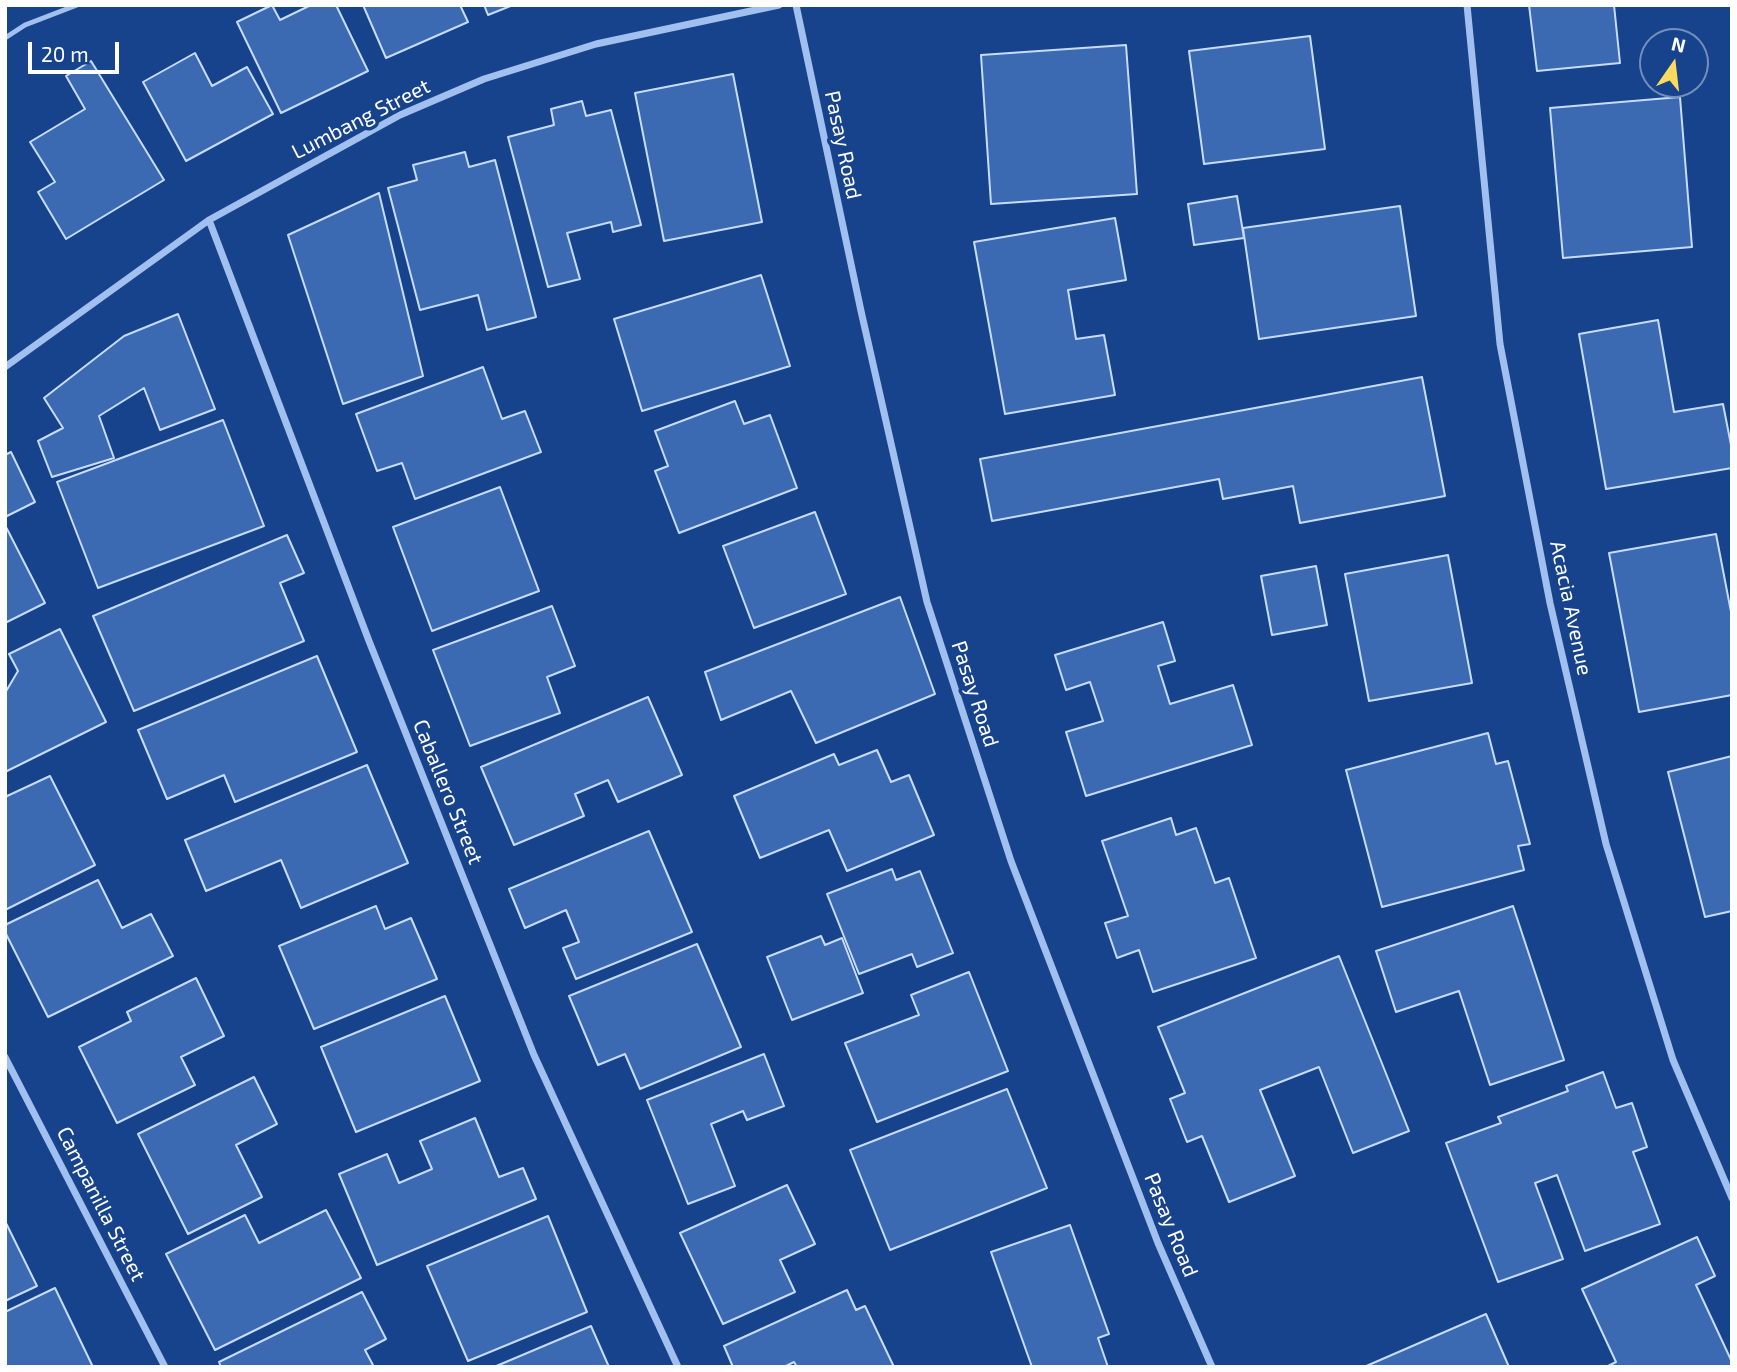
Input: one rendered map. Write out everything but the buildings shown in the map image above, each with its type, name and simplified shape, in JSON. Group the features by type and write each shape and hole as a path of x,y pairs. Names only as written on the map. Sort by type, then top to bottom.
{"street":[{"name":"Lumbang Street","path":"5,367 209,220 400,115 484,79 596,44 779,5"},
{"name":"Pasay Road","path":"796,5 927,602 1011,861 1153,1230 1212,1367"},
{"name":"Acacia Avenue","path":"1467,5 1500,344 1550,603 1606,844 1673,1060 1732,1198"},
{"name":"Caballero Street","path":"209,220 369,641 534,1055 678,1367"},
{"name":"Campanilla Street","path":"5,1058 165,1367"}],"lane":[{"path":"5,38 25,25 77,5"}]}
